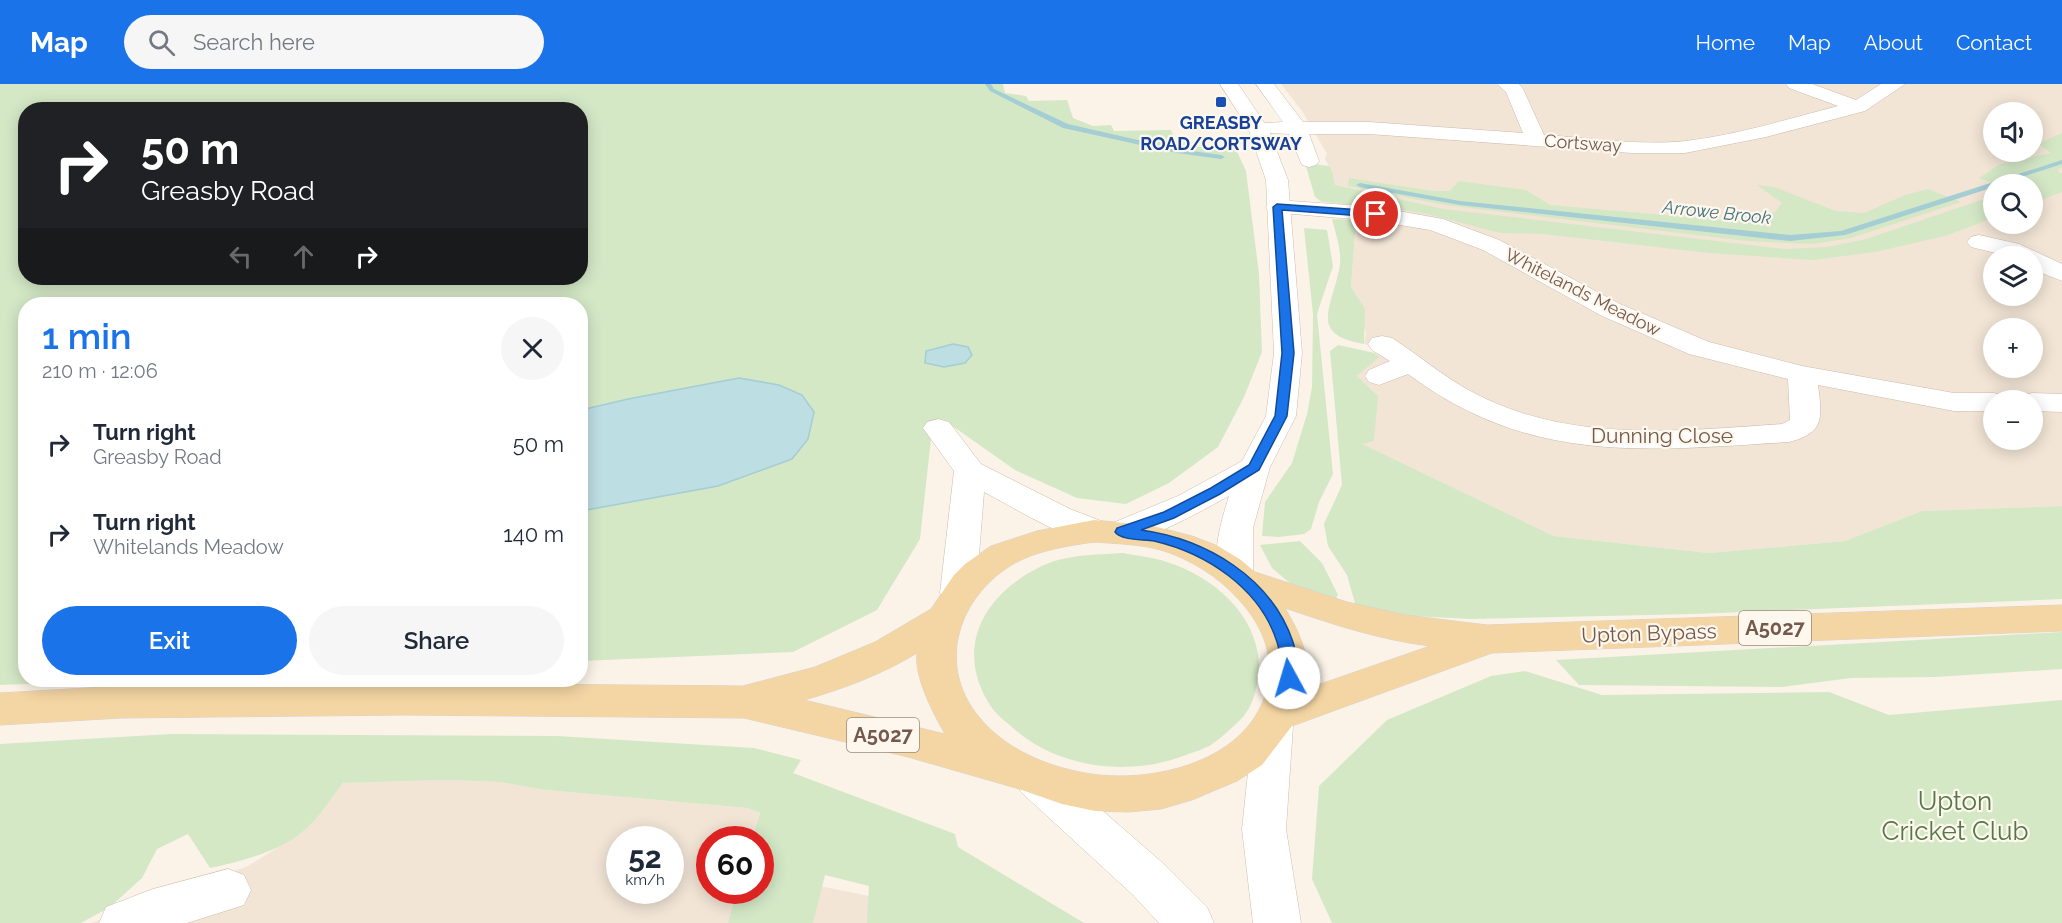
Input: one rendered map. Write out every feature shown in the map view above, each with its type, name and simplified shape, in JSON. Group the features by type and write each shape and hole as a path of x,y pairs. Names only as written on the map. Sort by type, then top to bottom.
{"main road":[{"path":"744,702 824,679 888,651 951,606 983,568 1016,549 1054,537 1108,531 1152,536 1182,544 1210,557 1241,577 1271,611 1286,643 1289,678 1276,720 1242,758 1199,782 1146,794 1090,793 1028,776 975,740 946,701 936,659 951,606"},
{"name":"Upton Bypass","path":"1241,577 1343,614 1404,629 1487,639 2062,618"},
{"name":"Upton Bypass","path":"1276,720 1487,639"},
{"name":"A5027","path":"0,709 121,702 404,699 744,702 908,741 1028,776"}],"street":[{"path":"1229,84 1258,128 1276,180 1288,353 1281,416 1254,467 1236,528 1241,577"},
{"path":"1265,84 1297,128 1309,161"},
{"path":"1506,84 1514,89 1536,140"},
{"path":"1796,84 1858,106"},
{"name":"Cortsway","path":"1258,128 1370,128 1632,147 1685,147 1766,131 1858,106 1880,91 1896,84"},
{"name":"Whitelands Meadow","path":"1277,207 1376,214 1435,224 1491,245 1611,310 1699,348 1802,374 1954,402 1983,402"},
{"path":"1979,242 1997,246"},
{"path":"2043,262 2062,274"},
{"name":"Dunning Close","path":"1382,344 1465,400 1504,418 1548,431 1611,439 1668,440 1789,433 1805,424 1806,406 1802,374"},
{"path":"1378,376 1411,363"},
{"path":"2043,402 2062,403"},
{"path":"938,428 970,471 1058,517 1108,531 1169,515 1254,467"},
{"path":"951,606 970,471"},
{"path":"1276,720 1264,829 1277,923"},
{"path":"1028,776 1149,880 1190,923"},
{"path":"123,923 153,911 228,890"}],"shaded area":[{"path":"1281,84 2062,84 2062,506 1922,511 1845,541 1709,553 1554,536 1361,444 1357,376 1378,357 1373,346 1364,344 1366,333 1351,287 1356,220 1338,205 1333,174 1325,159 1327,154 1302,111"},
{"path":"448,780 499,782 546,790 747,808 760,813 756,826 696,826 696,904 774,904 774,877 918,906 917,923 91,923 248,866 301,833 343,783"}],"green space":[{"path":"0,84 1003,84 1005,93 1026,96 1029,101 1067,100 1073,118 1093,126 1111,125 1114,131 1171,130 1177,143 1193,142 1195,147 1234,145 1246,171 1259,274 1262,352 1244,397 1218,447 1169,483 1126,504 1077,498 1015,470 951,425 932,429 920,539 877,610 793,652 588,661 588,297 18,297 18,684 0,685"},
{"path":"2062,133 2062,168 2058,169 2059,173 2062,173 2062,192 2043,199 2043,174 1985,174 2000,164 2009,162 2043,162 2043,155 2051,153 2043,147 2043,142"},
{"path":"1305,163 1329,166 1335,185 1444,209 1785,249 1827,247 1866,239 1983,199 1983,222 1945,236 1875,252 1813,260 1709,253 1543,234 1500,233 1427,214 1387,207 1322,202 1315,197"},
{"path":"1349,178 1433,191 1450,191 1459,181 1526,190 1550,205 1744,222 1758,214 1775,212 1782,203 1757,185 1774,187 1836,211 1864,213 1905,195 1928,189 1961,202 1851,238 1814,244 1747,241 1445,205 1348,186"},
{"path":"1332,219 1356,220 1351,287 1365,309 1364,344 1347,340 1336,334 1330,327 1329,308 1340,258"},
{"path":"1304,228 1327,230 1333,266 1317,314 1333,474 1319,502 1311,529 1304,534 1279,537 1262,536 1265,502 1292,463 1307,414 1312,387 1313,314"},
{"path":"1338,345 1375,353 1379,357 1357,376 1378,396 1374,441 1362,444 1554,536 1709,553 1845,541 1922,511 2062,506 2062,599 1694,614 1471,619 1411,616 1356,607 1347,575 1328,546 1324,524 1342,485 1330,351"},
{"path":"1300,541 1322,563 1338,595 1333,603 1291,584 1272,568 1260,545"},
{"path":"1123,553 1167,562 1216,587 1241,613 1250,628 1259,663 1255,692 1250,706 1242,718 1211,745 1164,762 1118,767 1072,760 1050,752 1030,741 999,716 980,687 975,666 975,646 979,627 989,610 1018,580 1058,560"},
{"path":"2062,632 2062,669 1935,677 1851,678 1782,687 1579,685 1556,660"},
{"name":"Upton Cricket Club","path":"1525,671 1602,695 1829,692 1889,715 2062,700 2062,923 1332,923 1312,879 1319,786 1387,720 1491,676"},
{"path":"171,734 557,736 754,748 801,760 793,773 955,834 958,847 1084,923 867,923 869,886 825,875 813,923 728,923 733,904 774,904 774,826 756,826 760,813 747,808 546,790 499,782 448,780 343,783 307,828 291,840 269,851 210,868 188,834 157,849 142,878 110,907 81,923 0,923 0,744"}],"water":[{"path":"953,344 968,347 972,355 965,363 944,367 925,363 926,351"},
{"path":"739,378 779,385 802,395 814,412 808,439 792,459 718,486 588,510 588,408"}],"waterway":[{"name":"Arrowe Brook","path":"988,84 992,90 1066,126 1177,151 1221,157"},
{"name":"Arrowe Brook","path":"1360,185 1460,203 1790,238 1842,233 2062,162"}],"place":[{"name":"GREASBY ROAD/CORTSWAY","path":"1221,102"}],"route":[{"path":"1289,678 1286,643 1271,611 1247,582 1210,557 1182,544 1152,536 1122,532 1169,515 1254,467 1281,416 1288,353 1277,207 1376,214"}]}
